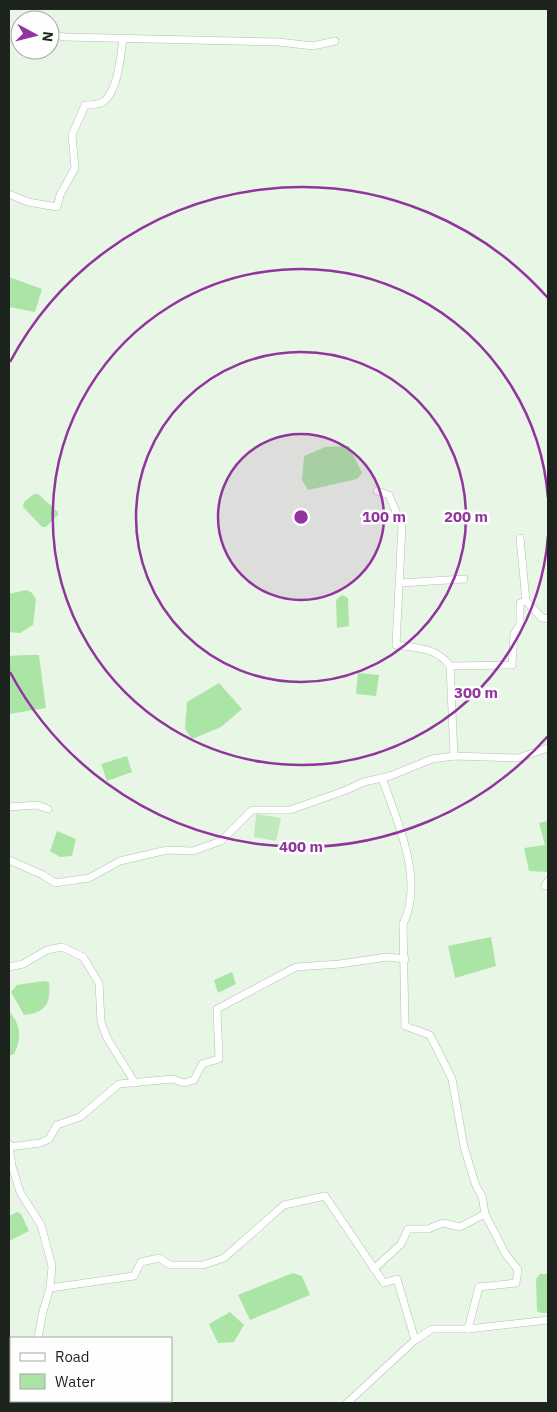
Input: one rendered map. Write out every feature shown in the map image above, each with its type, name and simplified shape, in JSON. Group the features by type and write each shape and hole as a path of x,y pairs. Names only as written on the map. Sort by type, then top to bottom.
{"street":[{"path":"60,36 279,42 313,46 335,41"},
{"path":"9,194 28,202 56,207 60,195 75,168 72,134 85,106 102,103 108,98 117,74 123,38"},
{"path":"377,491 389,495 402,526 396,645 432,650 444,658 450,666 454,756"},
{"path":"520,538 526,601 542,618 548,619"},
{"path":"400,583 464,579"},
{"path":"450,666 512,664 514,634 520,624 520,603 526,601"},
{"path":"9,860 42,875 55,884 89,878 107,870 120,861 167,850 193,851 220,841 252,810 290,810 344,792 364,782 382,778 432,760 454,756 518,758 548,748"},
{"path":"382,778 400,829 410,873 410,909 403,924 405,1026 430,1035 452,1078 464,1147 476,1186 482,1196 486,1214 505,1253 518,1270 516,1283 479,1287 468,1329"},
{"path":"9,807 37,805 48,809"},
{"path":"9,967 23,964 47,950 62,947 83,957 99,983 101,1022 107,1038 135,1083"},
{"path":"38,1337 50,1288 52,1266 41,1225 20,1192 12,1166 9,1145 40,1143 49,1139 57,1125 80,1117 119,1084 173,1079 184,1083 194,1080 202,1064 219,1059 218,1008 296,967 340,964 387,957 405,959"},
{"path":"50,1288 134,1276 141,1262 159,1258 170,1265 202,1265 224,1258 284,1205 324,1196 384,1283 397,1279 415,1340"},
{"path":"374,1269 401,1244 408,1229 428,1230 442,1223 460,1227 486,1214"},
{"path":"347,1403 415,1340 432,1329 468,1329 548,1320"}],"shaded area":[{"path":"256,814 281,818 276,841 254,837"}],"water":[{"path":"9,277 42,289 35,312 9,307"},
{"path":"349,446 362,473 357,479 308,490 302,480 304,456 325,447"},
{"path":"34,494 38,494 58,512 58,515 46,527 42,527 23,507 24,502"},
{"path":"26,590 31,592 36,599 33,625 20,633 9,632 9,594"},
{"path":"342,595 348,598 349,626 337,628 336,600"},
{"path":"39,655 46,708 9,714 9,656"},
{"path":"358,673 379,675 376,696 356,694"},
{"path":"219,683 242,709 221,727 192,739 185,729 187,702"},
{"path":"127,756 132,772 107,781 101,764"},
{"path":"547,821 548,872 529,871 524,848 545,845 539,823"},
{"path":"57,831 76,839 72,856 60,857 50,851"},
{"path":"491,937 496,966 455,978 448,946"},
{"path":"232,972 236,984 218,993 214,980"},
{"path":"43,981 49,982 49,996 46,1006 37,1012 24,1015 11,992 17,985"},
{"path":"9,1011 16,1021 19,1037 14,1054 9,1056"},
{"path":"17,1212 21,1214 29,1231 9,1241 9,1216"},
{"path":"293,1273 302,1276 310,1295 250,1320 238,1295"},
{"path":"540,1274 548,1274 548,1313 537,1311 536,1279"},
{"path":"230,1312 244,1325 234,1342 218,1343 209,1324"}]}
